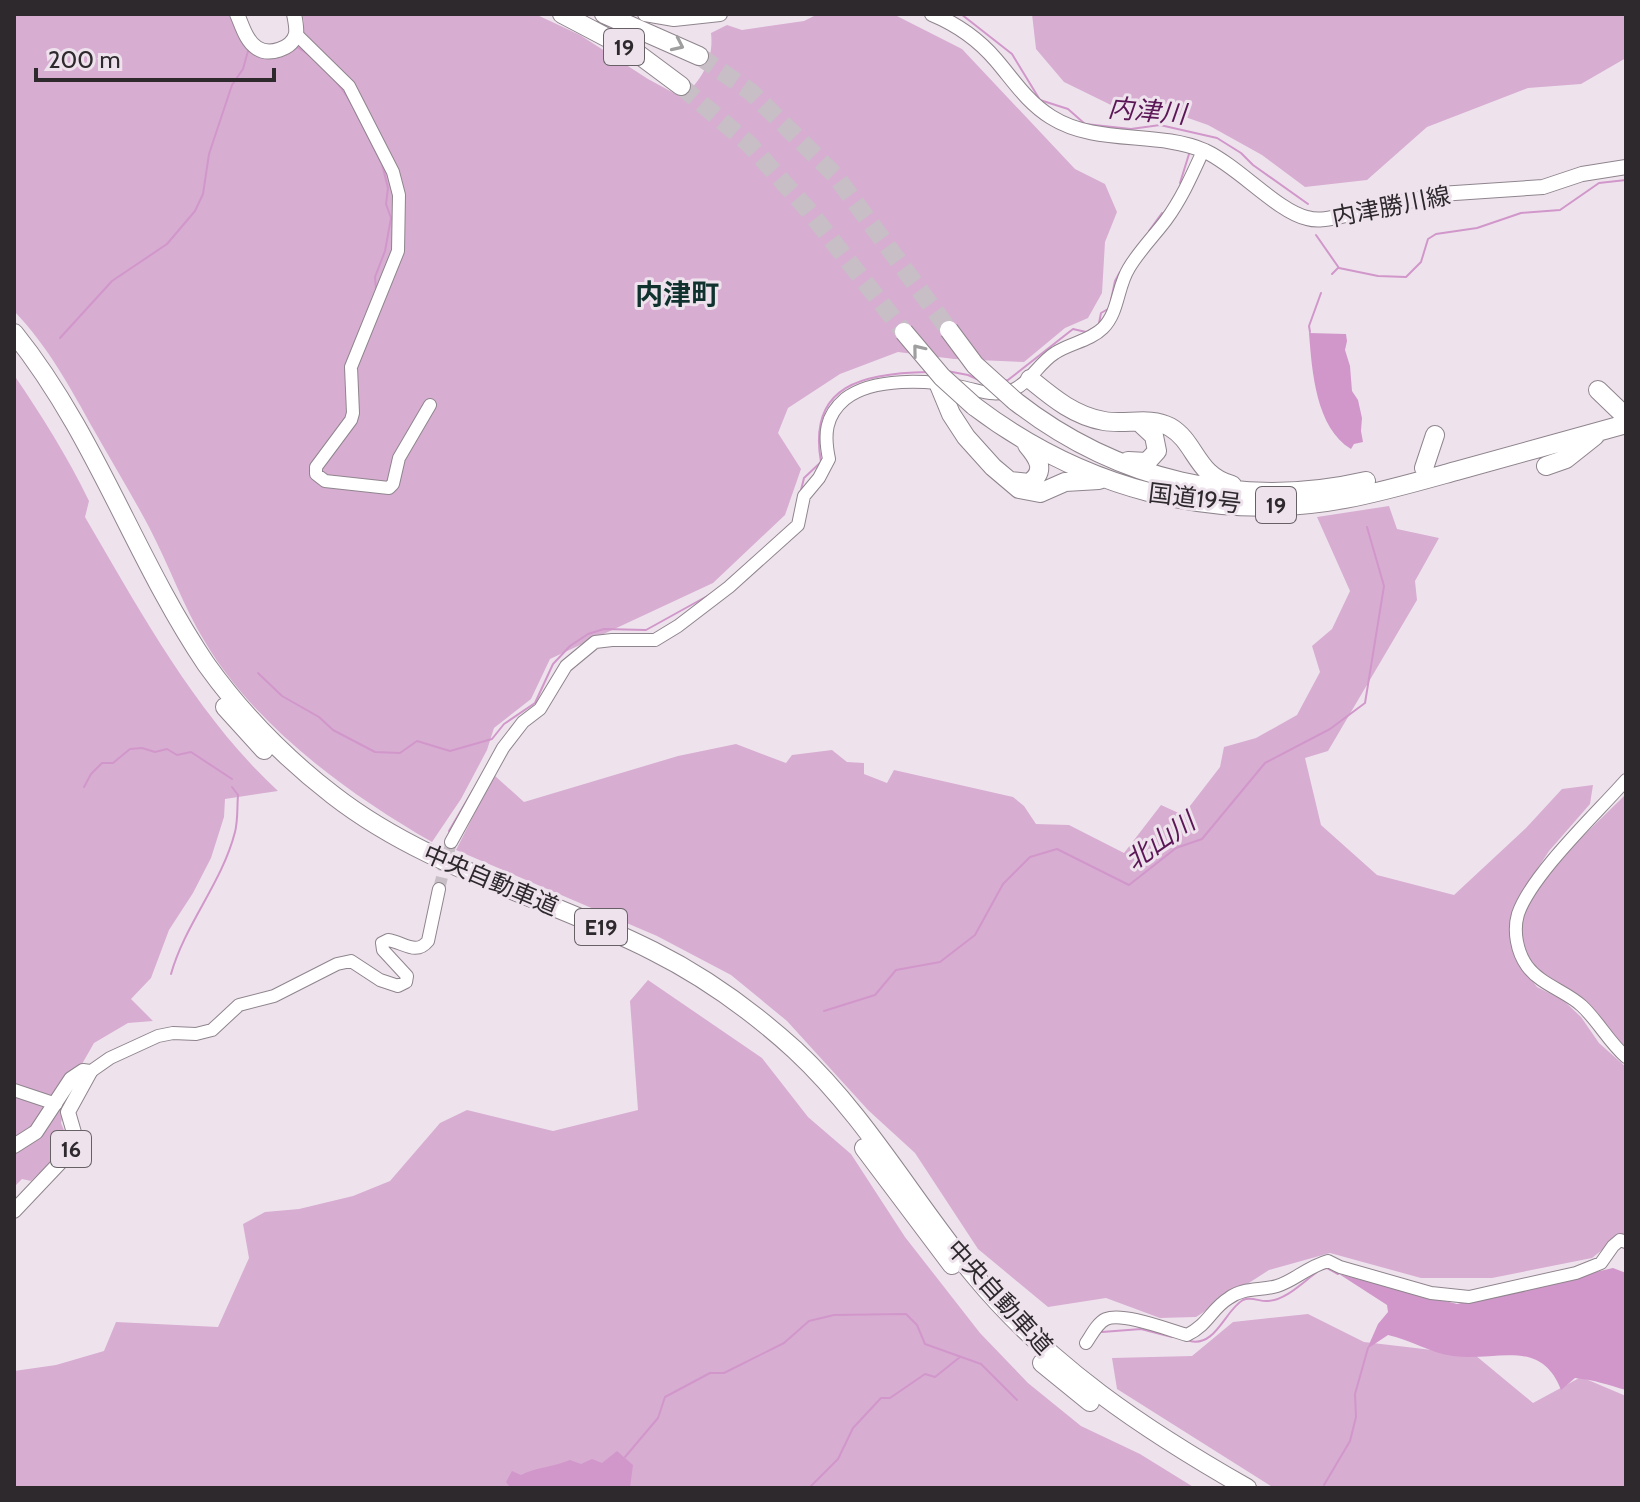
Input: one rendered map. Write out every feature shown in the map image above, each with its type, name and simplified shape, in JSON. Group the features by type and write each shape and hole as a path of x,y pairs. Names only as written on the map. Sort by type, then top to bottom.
{"highway":[{"name":"19","path":"562,14 638,54 681,86"},
{"name":"19","path":"604,14 699,56"},
{"name":"国道19号","path":"949,330 975,365 1042,423 1136,470 1212,488 1265,493 1342,487 1626,418"},
{"name":"国道19号","path":"904,332 942,377 974,406 1023,441 1103,480 1166,497 1206,503 1262,506 1344,499 1600,431 1626,418"},
{"name":"中央自動車道","path":"14,333 67,408 176,615 207,664 233,699 290,758 335,797 415,847 457,868 653,951 736,1001 799,1054 846,1104 973,1273 1025,1330 1118,1408 1247,1488"},
{"name":"中央自動車道","path":"14,351 44,393 80,454 172,632 192,664 243,729 279,765 355,826 416,862 616,946 673,975 728,1011 781,1054 814,1086 851,1129 969,1287 1037,1358 1127,1429 1224,1488"},
{"path":"1030,379 1054,399 1079,413 1104,421 1150,421 1172,428 1209,474 1226,483 1265,493"},
{"path":"939,385 951,414 966,437 1019,489 1040,493 1074,480 1103,480"},
{"path":"1598,390 1626,418"},
{"path":"1105,457 1141,463 1153,457 1158,443 1139,422"},
{"path":"1546,466 1566,459 1600,431"},
{"path":"1424,468 1435,435"},
{"path":"1008,480 1029,483 1038,476 1038,458 1023,441"},
{"path":"1387,489 1410,501"}],"main road":[{"path":"237,14 246,36 256,48 269,52 284,48 296,34 294,14"},
{"path":"645,14 674,19 720,14"},
{"name":"内津勝川線","path":"932,14 958,27 978,42 995,57 1023,95 1053,119 1089,133 1175,142 1203,151 1232,166 1288,210 1306,218 1320,220 1440,194 1543,187 1582,174 1626,167"},
{"name":"16","path":"14,1146 36,1132 71,1079 83,1071 90,1072 68,1112 75,1136 68,1154 14,1211"}],"street":[{"path":"296,34 349,86 393,172 399,195 398,251 351,367 351,420 316,467 316,474 325,481 389,488 393,484 399,458 430,405"},
{"path":"451,842 503,748 523,722 540,709 559,676 577,655 595,642 655,640 729,587 798,525 804,496 829,459 824,437 838,405 863,387 877,384 939,385 1000,395 1030,379 1052,354 1104,328 1116,307 1120,285 1128,268 1183,195 1203,151"},
{"path":"1626,780 1543,872 1524,902 1516,930 1518,947 1527,967 1542,981 1581,1005 1611,1044 1626,1057"},
{"path":"90,1072 119,1053 158,1036 212,1030 239,1005 274,996 337,964 351,961 380,980 398,986 406,982 407,976 383,950 382,943 388,940 410,948 423,947 428,941 439,889"},
{"path":"14,1090 56,1104"},
{"path":"1086,1343 1107,1318 1120,1317 1187,1335 1202,1328 1225,1299 1242,1290 1279,1285 1311,1265 1328,1261 1431,1293 1469,1297 1576,1273 1601,1263 1620,1240 1626,1242"}],"shaded area":[{"path":"14,14 228,14 254,51 269,58 278,58 294,50 299,42 303,34 302,14 535,14 580,35 683,98 705,68 711,52 711,33 727,25 742,30 804,21 818,14 893,14 962,49 1075,169 1105,184 1117,212 1105,242 1102,293 1088,318 1065,328 1024,362 954,359 898,352 840,374 788,408 778,433 801,469 785,515 713,583 550,659 531,699 494,728 487,750 461,799 432,842 368,802 306,756 250,702 226,673 197,628 149,527 68,384 38,339 14,311"},
{"path":"1032,14 1626,14 1626,58 1581,84 1528,88 1427,127 1367,180 1305,187 1262,155 1208,125 1168,111 1113,106 1064,82 1036,49"},
{"path":"1309,333 1346,334 1345,350 1352,391 1358,400 1362,418 1363,442 1354,444 1351,449 1339,440 1323,413 1314,381"},
{"path":"14,375 72,468 89,501 85,517 149,625 221,730 278,791 225,799 224,817 211,858 169,930 151,978 131,999 153,1021 128,1023 94,1043 70,1085 61,1123 66,1135 58,1156 31,1181 22,1179 14,1187"},
{"path":"1389,506 1397,529 1439,538 1415,581 1417,600 1328,751 1305,758 1321,825 1377,875 1454,895 1526,828 1562,789 1593,785 1590,804 1549,851 1511,915 1510,934 1518,961 1537,987 1563,1000 1581,1017 1599,1043 1626,1067 1626,1237 1622,1234 1592,1258 1492,1278 1421,1278 1330,1253 1269,1270 1196,1317 1160,1318 1106,1298 1048,1307 978,1249 915,1153 868,1110 787,1021 731,975 657,936 456,850 494,775 524,802 678,756 736,744 786,763 792,755 832,750 847,762 864,763 864,774 887,783 894,770 1013,797 1024,806 1036,824 1069,825 1124,853 1161,805 1183,815 1220,767 1224,747 1256,738 1297,715 1320,672 1312,646 1332,629 1350,591 1317,517"},
{"path":"1626,794 1626,1052 1533,966 1524,947 1521,926 1531,897 1542,881"},
{"path":"648,980 762,1058 808,1117 851,1154 905,1237 980,1333 1028,1383 1081,1426 1140,1454 1195,1488 14,1488 14,1371 56,1365 104,1351 116,1322 218,1327 249,1258 243,1224 265,1212 299,1209 353,1196 390,1181 440,1123 467,1110 553,1131 638,1110 630,1001"},
{"path":"1613,1268 1626,1273 1626,1390 1575,1378 1561,1390 1542,1363 1515,1355 1453,1356 1388,1335 1367,1349 1378,1324 1388,1312 1387,1305 1339,1274 1457,1304"},
{"path":"1308,1314 1364,1342 1475,1355 1533,1403 1581,1377 1626,1396 1625,1488 1274,1488 1117,1389 1112,1358 1192,1356 1233,1322"},
{"path":"617,1451 633,1465 630,1488 509,1486 506,1482 512,1471 521,1475 570,1460 581,1464 592,1459 602,1463"}],"waterway":[{"name":"内津川","path":"961,14 1012,54 1040,100 1068,109 1085,124 1131,129 1160,125 1217,138 1308,204"},
{"path":"297,47 328,73 352,105"},
{"path":"60,338 112,281 167,244 195,211 203,194 209,154 232,85 243,69 248,51"},
{"path":"355,111 382,164 388,188 386,204 391,218 385,251 375,277 376,290"},
{"path":"1180,183 1189,154"},
{"name":"内津川","path":"1316,235 1339,268 1378,276 1406,277 1421,262 1428,239 1436,234 1477,228 1521,213 1560,210 1599,183 1626,180"},
{"path":"1149,231 1162,213"},
{"name":"北山川","path":"1332,274 1338,268"},
{"path":"1111,300 1120,272"},
{"name":"北山川","path":"1310,332 1309,326 1321,293"},
{"path":"1099,323 1101,313 1108,309"},
{"path":"1004,381 1073,329 1086,332 1095,327"},
{"path":"947,371 979,380"},
{"path":"801,490 804,478 821,462 819,436 823,415 832,400 846,388 863,380 928,372"},
{"name":"北山川","path":"824,1011 875,995 896,970 940,962 975,935 1003,884 1030,857 1057,849 1129,885 1176,848 1202,839 1265,763 1330,729 1365,703 1384,586 1367,527"},
{"path":"258,673 282,696 319,717 333,730 375,752 400,753 417,741 450,751 492,739 504,724 535,703 553,664 570,646 588,634 604,629 646,630 711,594"},
{"path":"84,787 102,763 113,763 130,749 142,748 155,752 167,749 177,755 191,752 232,779"},
{"path":"171,974 185,938 229,851 236,828 238,795 232,787"},
{"path":"449,831 473,790"},
{"path":"1322,1269 1327,1268 1338,1274"},
{"path":"1190,1341 1207,1339 1243,1300 1275,1300 1317,1272"},
{"path":"625,1457 658,1418 665,1397 710,1373 724,1373 784,1343 809,1321 834,1315 906,1314 917,1325 925,1344 981,1364 1017,1400"},
{"path":"1102,1332 1141,1329 1172,1337"},
{"path":"1324,1485 1350,1441 1356,1417 1355,1394 1368,1348"},
{"path":"809,1488 838,1459 853,1428 881,1398 890,1398 925,1374 935,1377 960,1357"}],"tunnel":[{"path":"699,56 751,92 835,175 949,330"},
{"path":"681,86 749,144 809,211 904,332"},
{"path":"439,889 451,842"}],"district":[{"name":"内津町","path":"677,294"}]}
